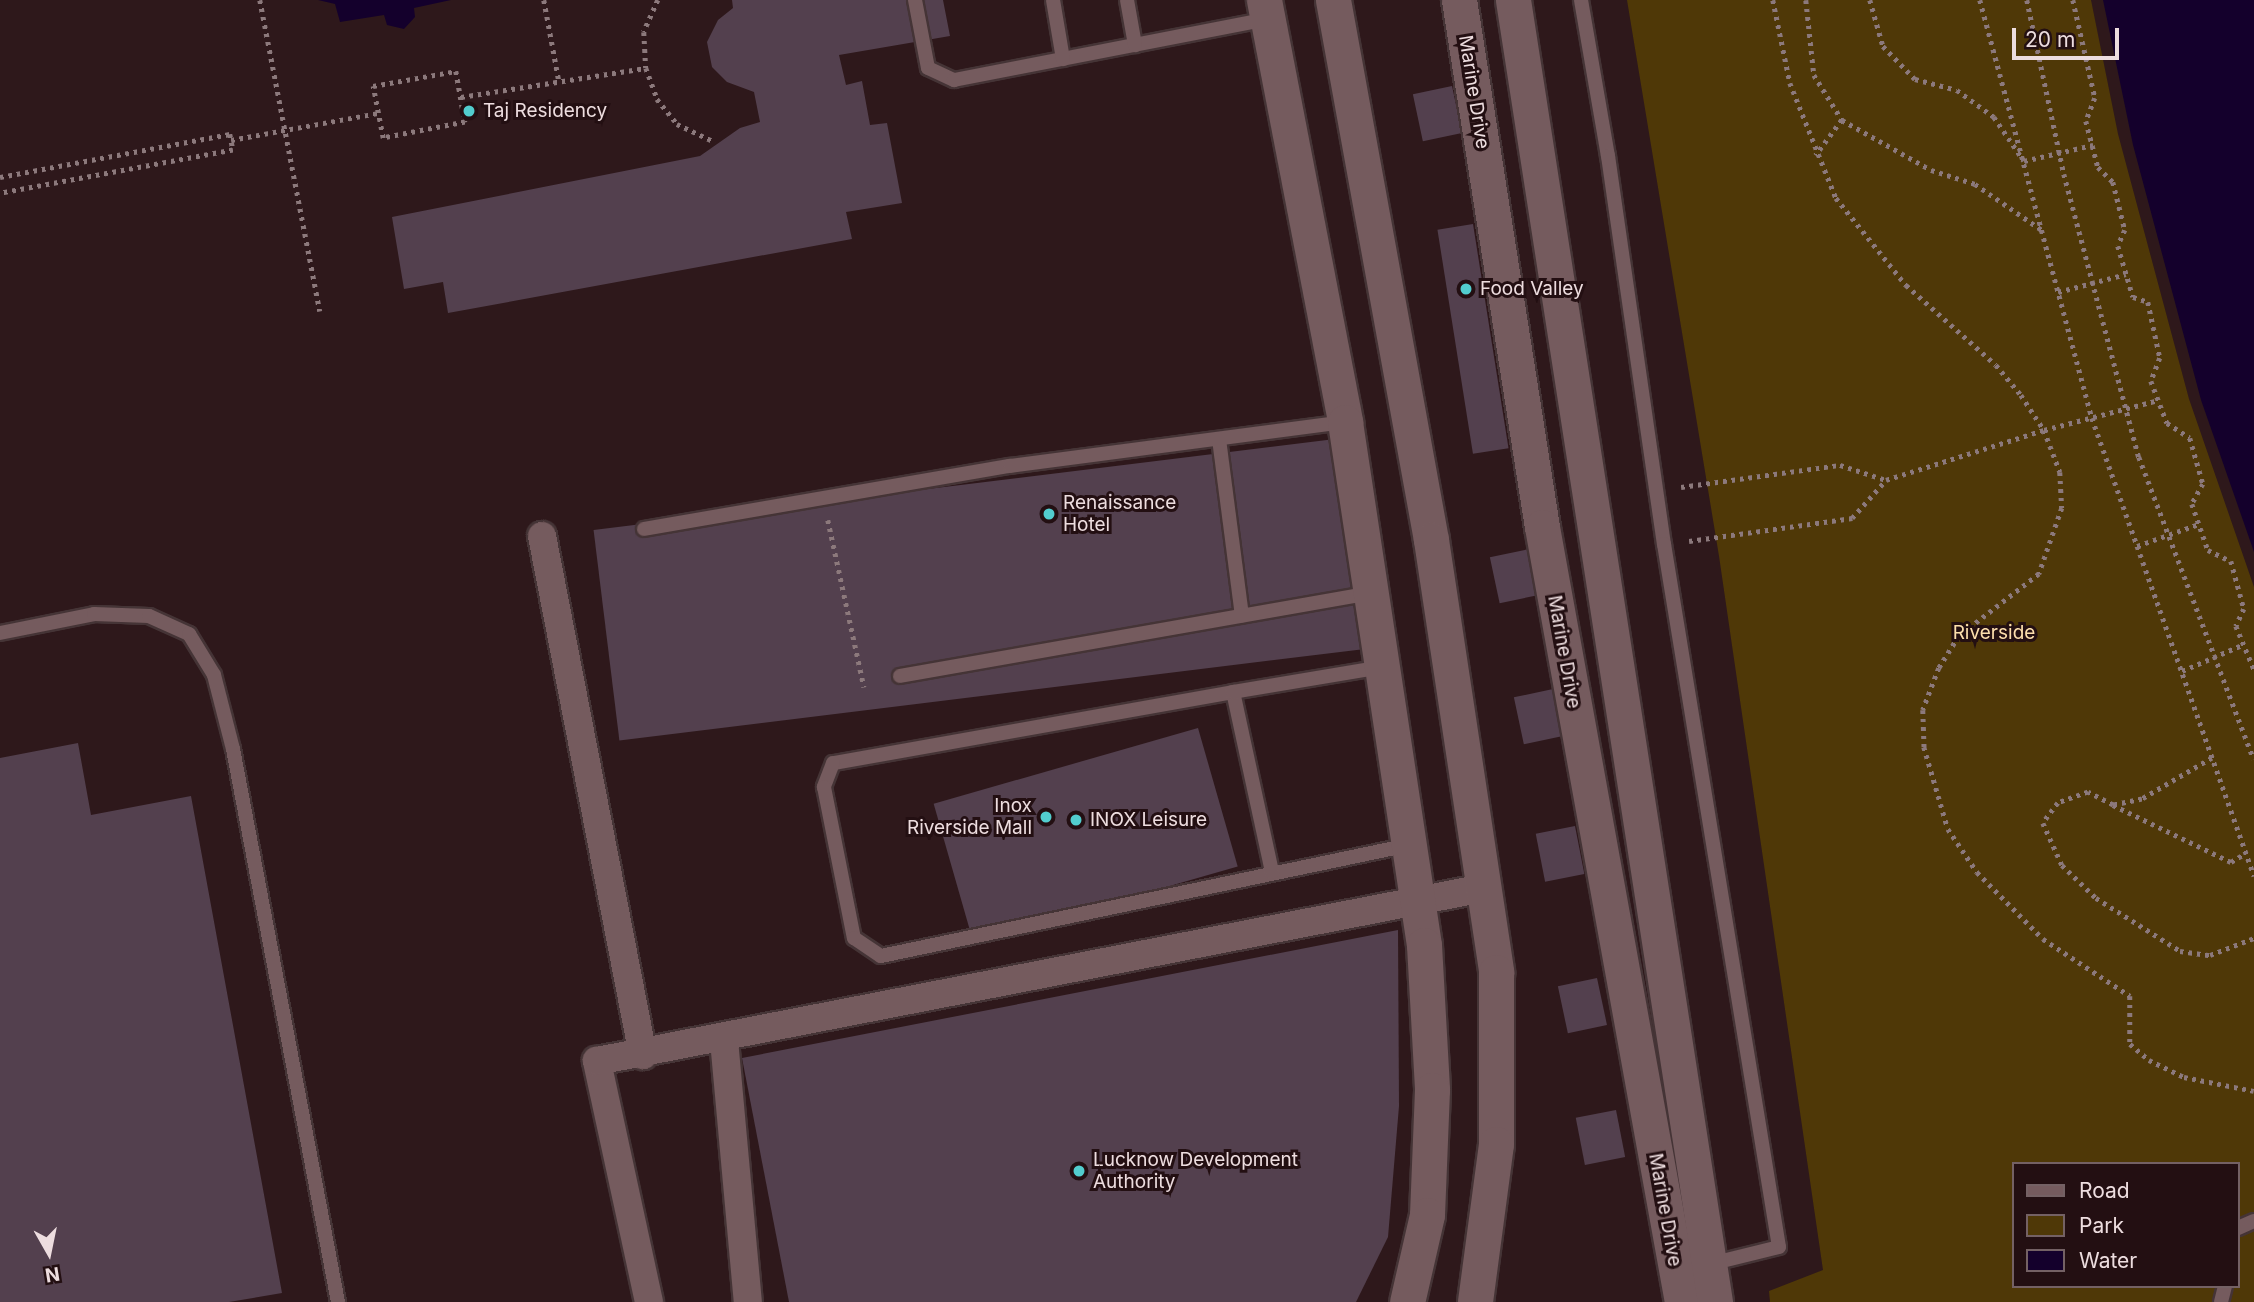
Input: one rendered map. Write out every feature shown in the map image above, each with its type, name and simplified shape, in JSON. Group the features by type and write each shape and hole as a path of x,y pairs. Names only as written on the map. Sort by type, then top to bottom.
{"street":[{"path":"1333,0 1431,540 1496,972 1496,1144 1475,1302"},
{"name":"Marine Drive","path":"1459,0 1542,527 1682,1302"},
{"name":"Marine Drive","path":"1513,0 1715,1302"},
{"path":"1265,10 1345,422 1418,901 1432,1090 1427,1214 1407,1302"},
{"path":"542,536 643,1055"},
{"path":"649,1302 597,1061 724,1040 1484,888"},
{"path":"724,1040 748,1302"}],"lane":[{"path":"915,0 929,68 954,79 1135,45 1265,10"},
{"path":"1053,0 1063,59"},
{"path":"1127,0 1135,45"},
{"path":"1581,0 1664,544 1779,1247 1710,1264"},
{"path":"644,529 1010,466 1345,422"},
{"path":"1219,439 1242,615"},
{"path":"900,676 1372,593"},
{"path":"0,633 94,614 149,616 189,634 214,675 233,749 338,1302"},
{"path":"1381,667 833,763 824,787 853,938 881,956 1409,845"},
{"path":"1233,692 1272,872"}],"path":[{"path":"260,0 320,311"},
{"path":"544,0 559,81"},
{"path":"658,0 644,32 646,68 657,99 677,124 715,142"},
{"path":"1773,0 1790,83 1816,155 1836,198 1906,285 1996,365 2044,430 2060,472 2062,508 2039,574 2009,601 1959,636 1939,668 1923,710 1924,747 1933,788 1948,829 1977,872 2043,939 2130,996 2130,1044 2149,1060 2184,1077 2254,1091"},
{"path":"1806,0 1814,75 1842,120 1931,170 1975,184 2042,230"},
{"path":"1870,0 1883,46 1916,79 1957,90 1994,117 2024,161"},
{"path":"1980,0 2092,418 2254,876"},
{"path":"2027,0 2091,282 2126,410 2254,759"},
{"path":"2073,0 2095,98 2086,121 2098,167 2113,182 2125,230 2118,246 2133,297 2148,302 2160,358 2151,381 2166,423 2190,438 2203,484 2192,504 2208,550 2231,561 2244,610 2236,626 2254,669"},
{"path":"461,97 646,68"},
{"path":"456,71 461,97 465,122 383,138 373,86 456,71"},
{"path":"231,141 378,113"},
{"path":"1816,155 1842,120"},
{"path":"0,177 230,134 233,150 0,193"},
{"path":"2024,161 2093,145"},
{"path":"2058,292 2126,274"},
{"path":"1664,544 1852,518 1886,480 2044,430 2158,400"},
{"path":"1656,491 1840,465 1886,480"},
{"path":"824,499 864,687"},
{"path":"2137,546 2199,524"},
{"path":"2182,670 2242,645"},
{"path":"2113,806 2142,799 2212,758"},
{"path":"2246,853 2231,862 2088,792 2058,803 2043,822 2062,865 2096,898 2180,951 2210,954 2254,938"}],"green space":[{"name":"Riverside","path":"1627,0 2091,0 2118,134 2189,399 2254,587 2254,1302 1770,1302 1769,1291 1823,1270 1719,556"}],"water":[{"path":"318,0 451,0 414,8 415,17 404,29 387,25 384,15 340,22 335,4"},
{"path":"2103,0 2254,0 2254,552 2201,400 2133,145"}],"building":[{"path":"732,0 943,0 950,36 839,55 846,85 862,81 870,125 887,123 902,203 846,212 852,239 448,313 443,282 404,289 392,217 700,156 740,128 760,122 754,92 727,82 712,67 707,42 718,20 733,8"},
{"path":"1452,86 1462,133 1423,141 1413,94"},
{"path":"1473,224 1509,448 1473,454 1437,230"},
{"path":"1335,439 1361,649 619,740 594,530"},
{"path":"1529,549 1539,595 1500,603 1490,557"},
{"path":"1553,689 1563,736 1524,744 1514,697"},
{"name":"INOX Leisure","path":"1198,728 1238,866 973,942 934,804"},
{"path":"78,743 91,815 191,796 282,1293 229,1302 0,1302 0,758"},
{"path":"1575,826 1584,874 1545,882 1536,834"},
{"name":"Lucknow Development Authority","path":"1398,930 1399,1106 1388,1237 1356,1302 789,1302 742,1058"},
{"path":"1597,978 1607,1025 1568,1033 1558,986"},
{"path":"1616,1110 1625,1157 1585,1165 1576,1118"}],"place":[{"name":"Taj Residency","path":"469,111"},
{"name":"Food Valley","path":"1466,289"},
{"name":"Renaissance Hotel","path":"1049,514"},
{"name":"Inox Riverside Mall","path":"1046,817"},
{"name":"INOX Leisure","path":"1076,820"},
{"name":"Lucknow Development Authority","path":"1079,1171"}]}
